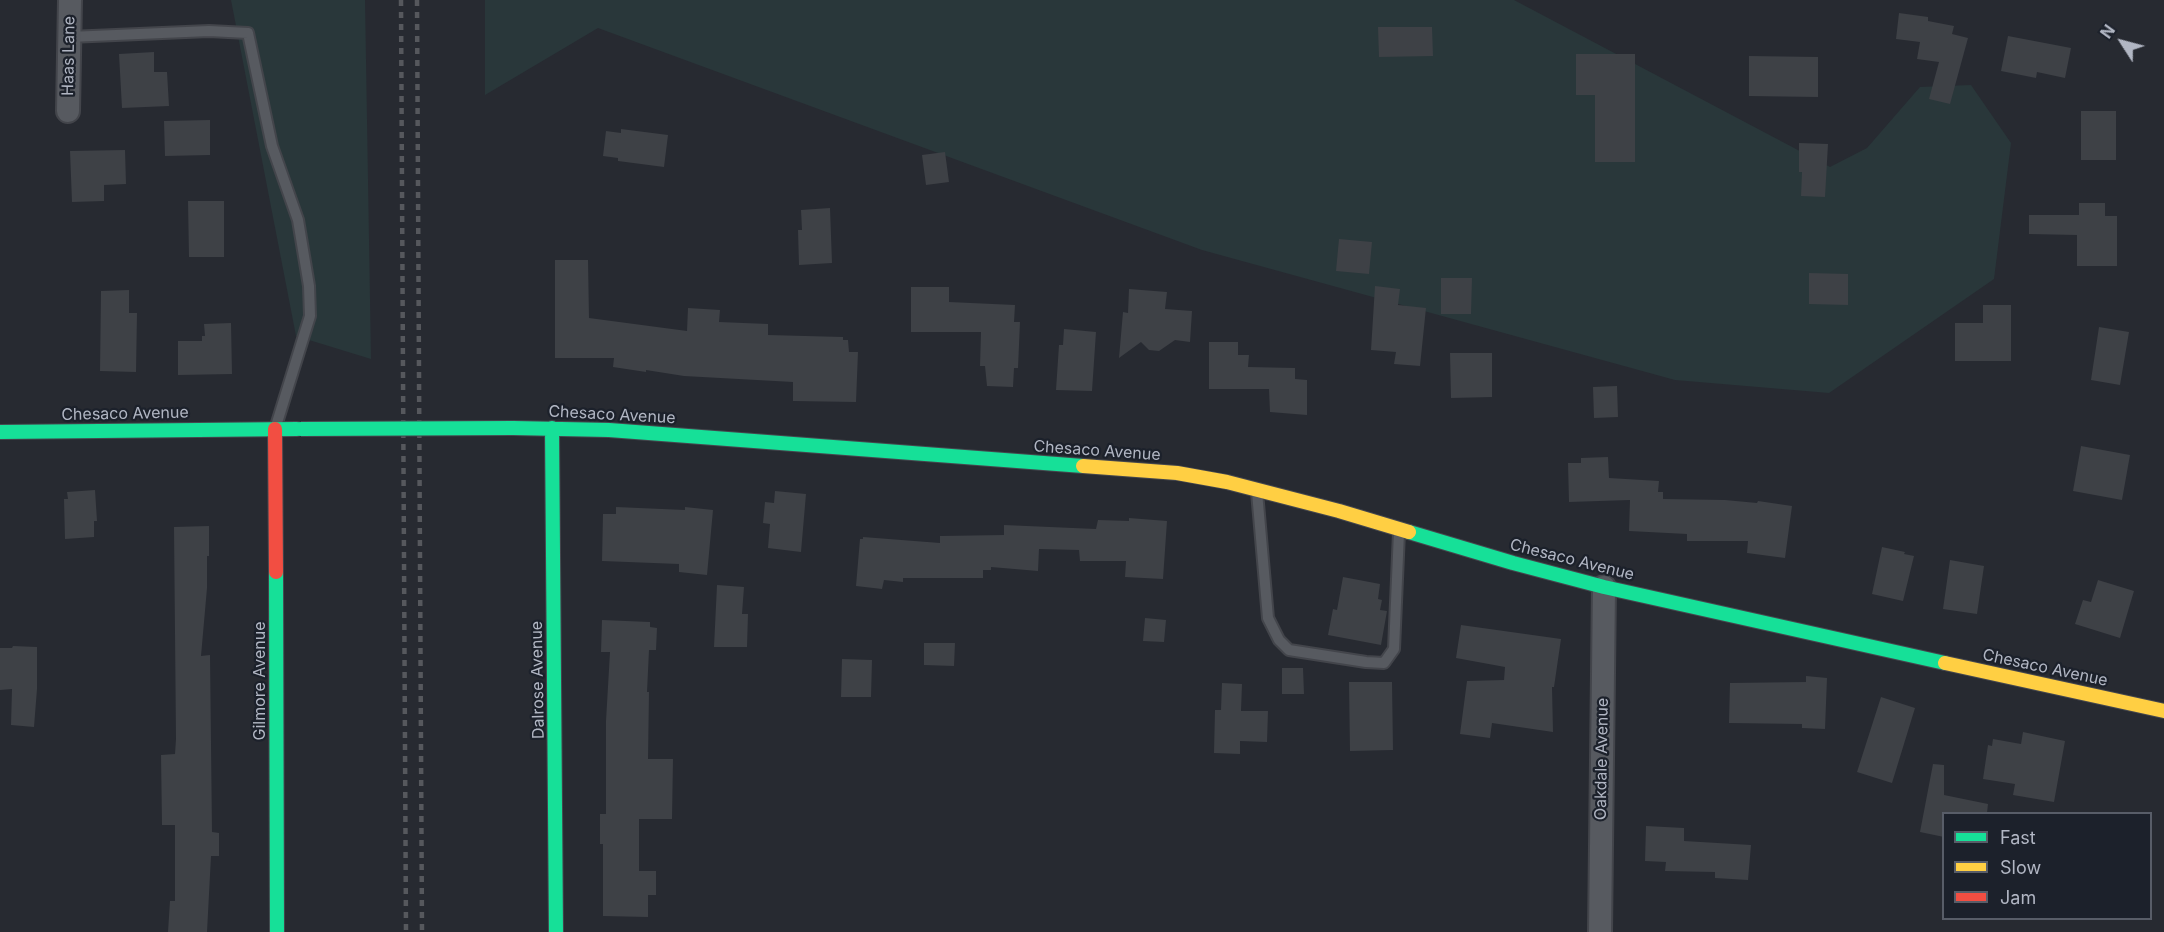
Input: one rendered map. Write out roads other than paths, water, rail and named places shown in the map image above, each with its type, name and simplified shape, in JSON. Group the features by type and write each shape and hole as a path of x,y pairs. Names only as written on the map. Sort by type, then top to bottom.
{"street":[{"name":"Haas Lane","path":"68,111 70,0"},
{"name":"Chesaco Avenue","path":"0,432 552,428 746,440 1177,474 1257,488 1604,587 2164,711"},
{"name":"Dalrose Avenue","path":"552,428 556,932"},
{"name":"Gilmore Avenue","path":"275,429 277,932"},
{"name":"Oakdale Avenue","path":"1600,932 1604,587"}],"lane":[{"path":"69,37 209,31 248,33 272,146 298,220 309,286 309,316 275,429"},
{"path":"1257,488 1268,618 1279,640 1289,650 1384,663 1394,649 1399,529"}],"railway":[{"path":"401,0 406,932"},
{"path":"417,0 422,932"}]}
